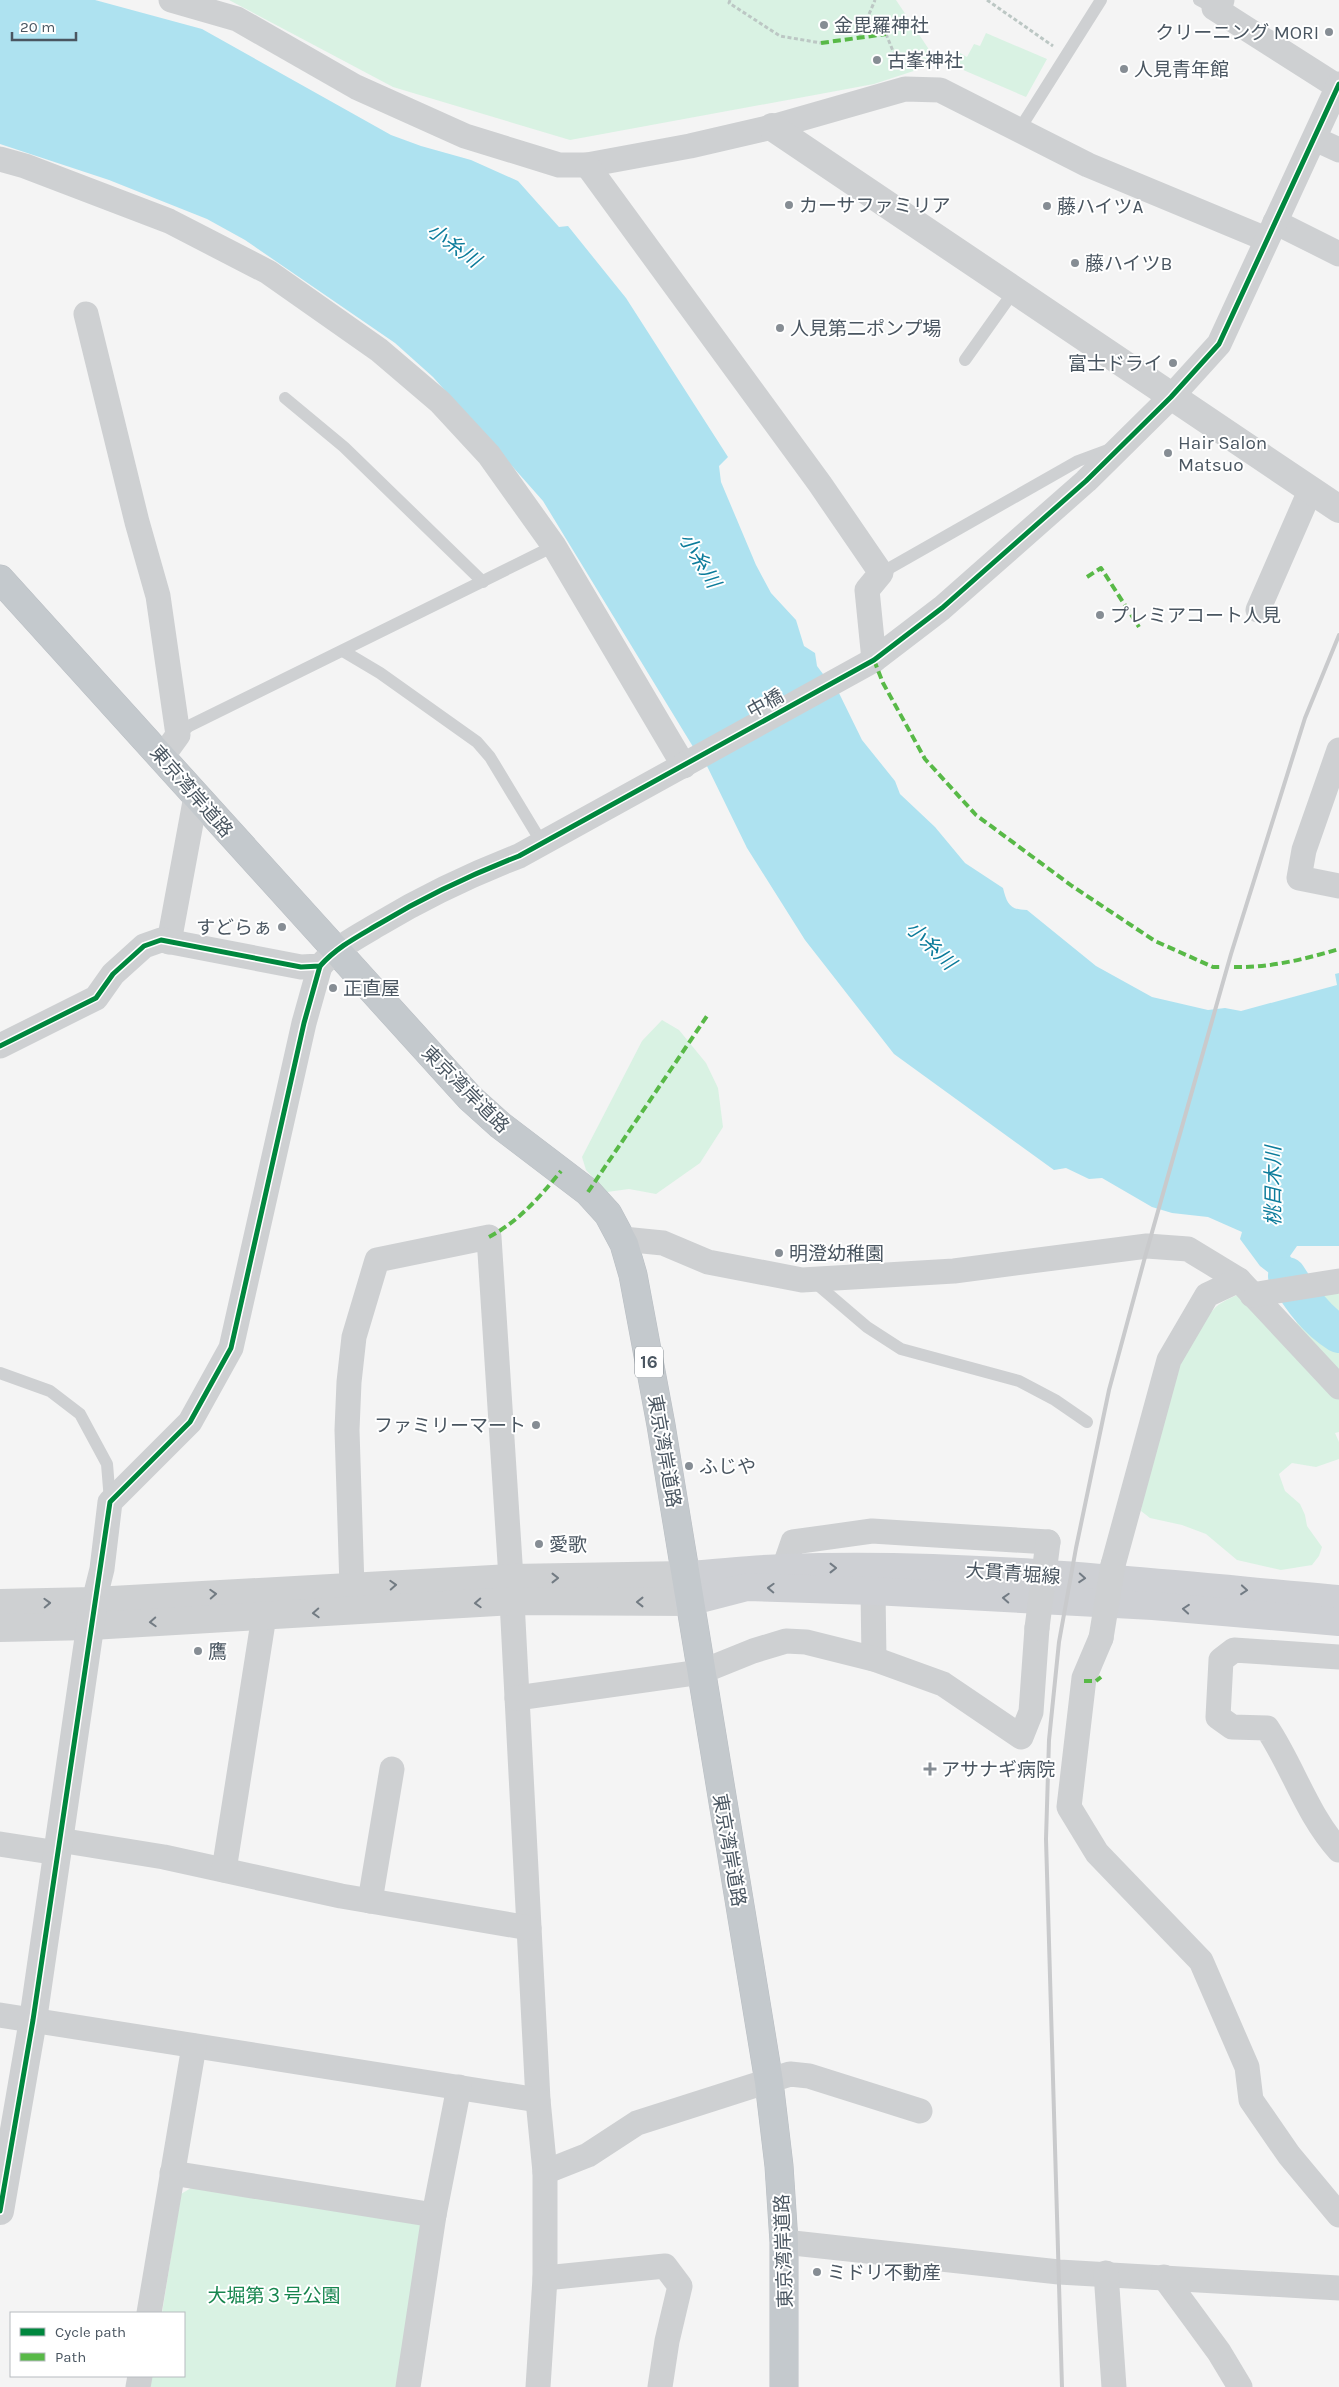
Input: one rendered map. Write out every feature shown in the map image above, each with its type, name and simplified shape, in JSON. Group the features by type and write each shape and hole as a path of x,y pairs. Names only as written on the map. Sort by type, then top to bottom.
{"highway":[{"name":"東京湾岸道路","path":"0,579 196,796 327,958 500,1125 588,1192 608,1214 623,1239 633,1275 688,1589 769,2082 779,2166 784,2242 784,2387"}],"main road":[{"name":"大貫青堀線","path":"688,1589 784,1568 938,1568 1339,1598"},
{"name":"大貫青堀線","path":"688,1589 747,1587 873,1591 1153,1606 1339,1622"}],"street":[{"path":"171,0 237,19 356,87 465,136 559,165 587,165 690,146 772,127 905,89 940,90 1088,165 1339,254"},
{"path":"1212,3 1338,85"},
{"name":"中橋","path":"327,958 421,899 542,843 687,765 865,665 942,608 1086,481 1171,397 1219,344 1338,85"},
{"path":"772,127 1339,509"},
{"path":"1314,139 1339,150"},
{"path":"0,159 25,166 169,221 268,272 379,350 440,402 489,455 554,546 687,765"},
{"path":"587,165 820,484 880,573 867,590 865,665"},
{"path":"86,314 137,522 158,596 178,735 162,757"},
{"path":"1258,610 1310,491"},
{"path":"1339,750 1304,850 1299,878 1339,886"},
{"path":"168,942 196,796"},
{"path":"0,1046 96,998 113,974 144,946 161,940 301,967 327,958"},
{"path":"0,2211 33,2020 92,1613 102,1569 110,1502 190,1422 231,1348 304,1023 327,958"},
{"path":"352,1587 347,1430 349,1382 354,1337 377,1260 489,1238 512,1590 538,2100 545,2172 545,2278 538,2387"},
{"path":"623,1239 663,1243 708,1262 802,1280 954,1272 1147,1246 1188,1249 1246,1287 1339,1387"},
{"path":"1339,1281 1283,1289 1246,1287 1207,1295 1169,1360 1113,1565 1101,1638 1084,1678 1069,1807 1097,1853 1201,1961 1247,2067 1251,2100 1288,2156 1339,2214"},
{"path":"517,1698 701,1672 752,1651 786,1641 806,1642 874,1659 943,1684 1021,1737 1031,1712 1037,1628 1048,1542 872,1531 793,1542 784,1568"},
{"path":"0,1628 92,1613 352,1587 512,1590 688,1589"},
{"path":"0,1603 92,1613 264,1616 512,1590"},
{"path":"873,1591 874,1659"},
{"path":"224,1870 264,1616"},
{"path":"1334,1835 1267,1728 1232,1727 1218,1717 1221,1660 1234,1650 1339,1657"},
{"path":"370,1901 392,1769"},
{"path":"0,1844 58,1847 164,1857 370,1901 529,1928"},
{"path":"0,2015 538,2100"},
{"path":"150,2312 194,2046"},
{"path":"545,2172 588,2155 636,2123 790,2074 809,2076 920,2111"},
{"path":"408,2387 434,2215 459,2087"},
{"path":"172,2173 434,2215"},
{"path":"784,2242 1059,2272 1106,2273 1339,2288"},
{"path":"545,2278 665,2266 680,2286 667,2341 660,2387"},
{"path":"1106,2273 1114,2387"},
{"path":"1164,2277 1219,2352 1240,2387"}],"lane":[{"path":"1019,130 1101,0"},
{"path":"965,360 1014,291"},
{"path":"285,398 344,446 483,582"},
{"path":"880,573 1078,461 1098,452 1122,446"},
{"path":"178,735 189,726 554,546"},
{"path":"343,651 380,673 477,742 490,757 542,843"},
{"path":"811,1279 866,1327 901,1348 1019,1381 1055,1400 1088,1422"},
{"path":"0,1374 50,1391 80,1414 107,1464 110,1502"}],"path":[{"path":"730,0 729,3 780,36 821,43"},
{"path":"859,38 876,0"},
{"path":"987,0 1066,54"},
{"path":"886,34 897,57 905,89"}],"green space":[{"path":"229,0 896,0 938,63 874,84 570,140 393,87"},
{"path":"986,33 1047,59 1026,97 954,66 960,53 967,57 974,44 980,46"},
{"path":"662,1020 679,1030 706,1063 718,1088 723,1127 700,1163 656,1194 629,1189 607,1192 586,1170 582,1157 642,1041"},
{"path":"1332,1290 1339,1294 1339,1432 1335,1433 1339,1442 1339,1459 1316,1467 1292,1463 1279,1474 1285,1491 1300,1504 1307,1526 1322,1547 1319,1556 1312,1565 1281,1570 1237,1560 1206,1534 1182,1525 1150,1518 1141,1511 1158,1433 1176,1376 1187,1350 1200,1327 1214,1309 1237,1295 1298,1330 1294,1309"},
{"name":"大堀第３号公園","path":"191,2188 422,2225 399,2387 150,2387 152,2377 185,2377 185,2312 162,2312 181,2194"}],"water":[{"name":"小糸川","path":"0,0 95,0 202,29 391,135 421,146 471,160 518,181 559,227 568,226 626,298 728,457 719,466 721,482 756,565 771,593 796,620 804,646 815,653 817,666 826,678 695,750 543,501 433,377 395,343 245,240 207,219 109,180 0,144"},
{"name":"小糸川","path":"837,689 862,740 895,781 900,794 935,827 965,863 1003,888 1010,905 1017,909 1027,910 1096,966 1152,997 1208,1010 1225,1008 1241,1011 1337,985 1335,974 1339,973 1339,1246 1297,1246 1290,1256 1304,1277 1278,1280 1260,1266 1240,1239 1242,1232 1208,1217 1172,1213 1152,1207 1102,1178 1089,1179 1066,1168 1054,1170 894,1054 805,940 747,848 706,764"},
{"path":"1315,1292 1312,1300 1317,1317 1305,1318 1290,1296"}],"waterway":[{"name":"桃目木川","path":"1287,1276 1316,1316 1339,1334"}],"railway":[{"path":"1062,2387 1046,1839 1049,1740 1059,1642 1076,1548 1109,1390 1145,1257 1231,954 1305,718 1339,635"}],"marked path":[{"path":"821,43 886,34"},
{"path":"1087,577 1101,568 1139,627"},
{"path":"874,660 883,683 925,759 976,815 1072,886 1155,941 1213,967 1221,967"},
{"path":"1234,967 1261,966 1287,962 1339,949"},
{"path":"588,1192 707,1016"},
{"path":"489,1237 510,1224 528,1208 561,1171"},
{"path":"1084,1681 1096,1681 1101,1677"}],"cycle path":[{"path":"0,1046 96,998 113,974 144,946 161,940 301,967 320,966 333,953 396,914 465,879 519,856 874,660 942,608 1086,481 1171,397 1219,344 1339,84"},
{"path":"0,2211 33,2020 110,1502 190,1422 231,1348 304,1023 320,966"}],"place":[{"name":"金毘羅神社","path":"824,25"},
{"name":"クリーニング MORI","path":"1329,32"},
{"name":"古峯神社","path":"877,60"},
{"name":"人見青年館","path":"1124,69"},
{"name":"カーサファミリア","path":"789,205"},
{"name":"藤ハイツA","path":"1047,206"},
{"name":"藤ハイツB","path":"1075,263"},
{"name":"人見第二ポンプ場","path":"780,328"},
{"name":"富士ドライ","path":"1173,363"},
{"name":"Hair Salon Matsuo","path":"1168,453"},
{"name":"プレミアコート人見","path":"1100,615"},
{"name":"すどらぁ","path":"282,927"},
{"name":"正直屋","path":"333,988"},
{"name":"明澄幼稚園","path":"779,1253"},
{"name":"ファミリーマート","path":"536,1425"},
{"name":"ふじや","path":"689,1466"},
{"name":"愛歌","path":"539,1544"},
{"name":"鷹","path":"198,1651"},
{"name":"アサナギ病院","path":"930,1769"},
{"name":"ミドリ不動産","path":"817,2272"}]}
